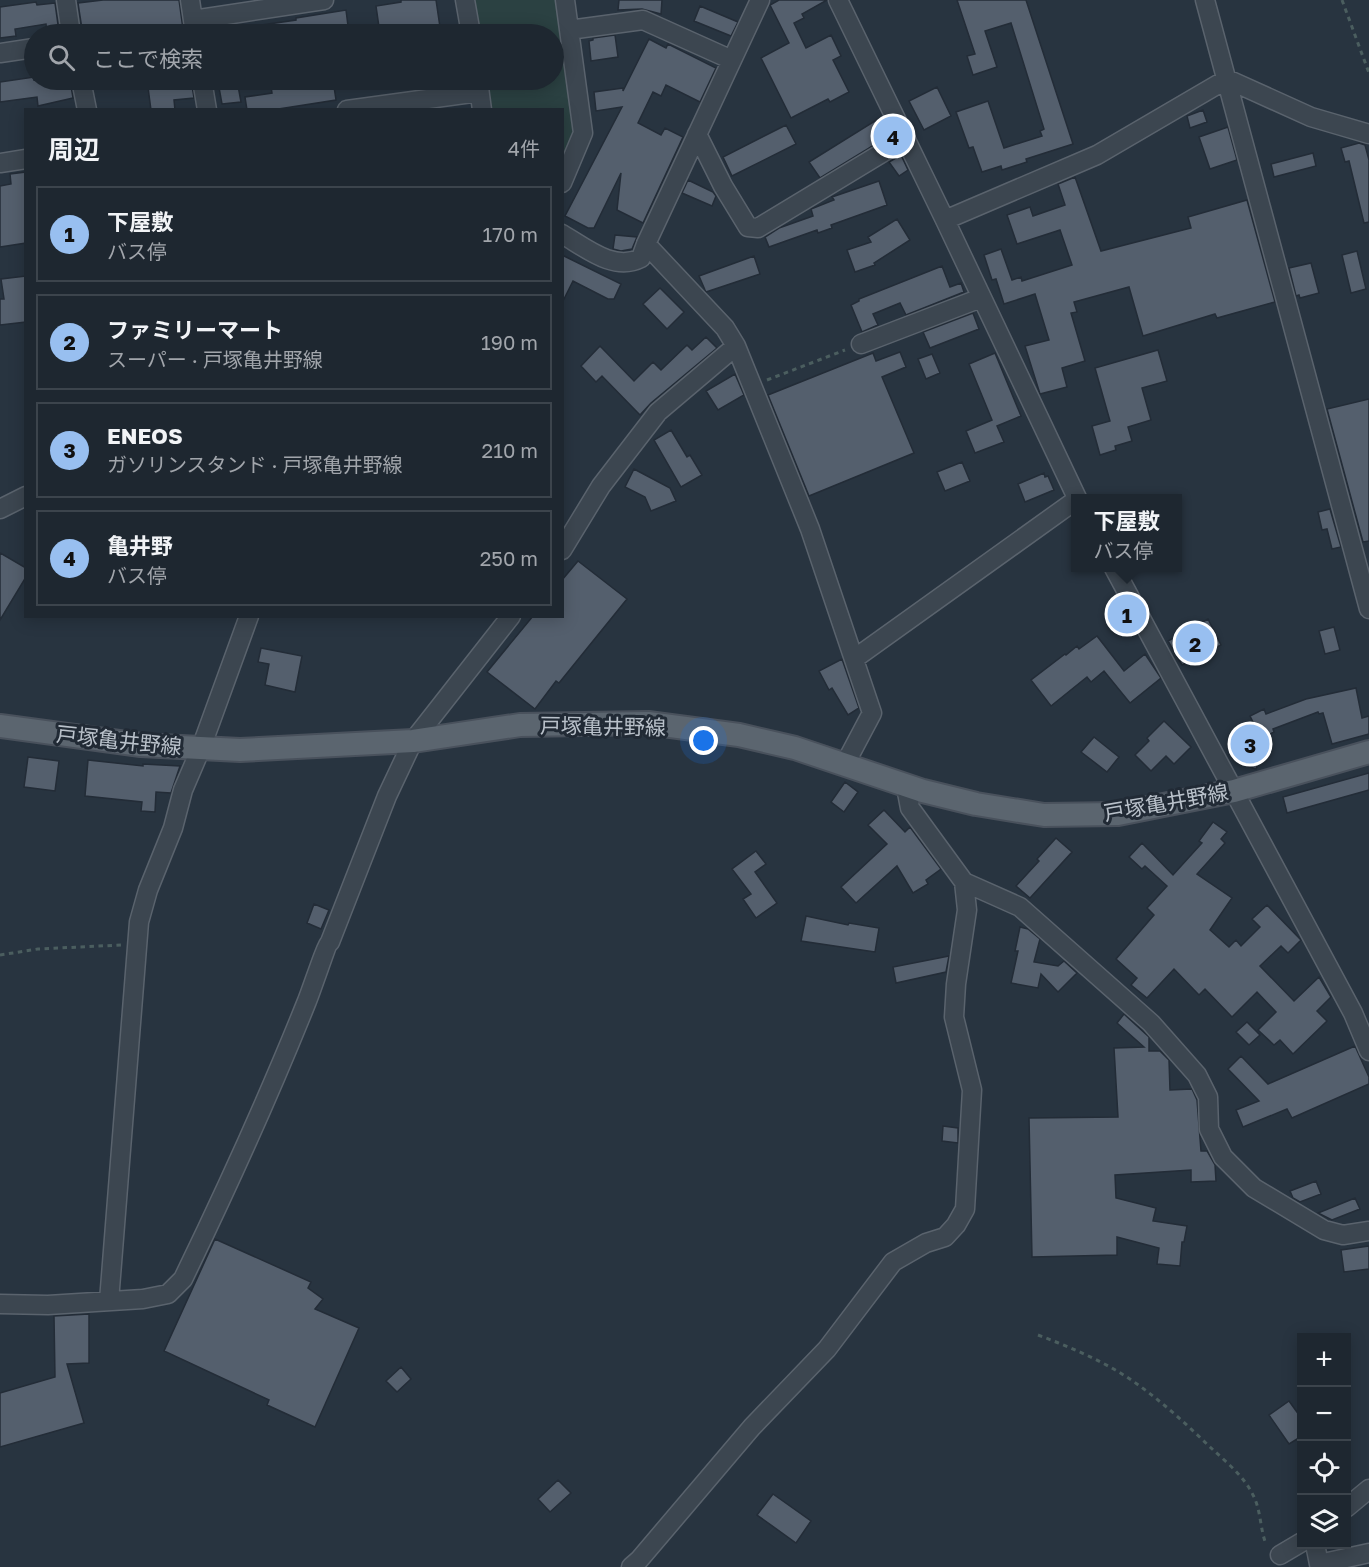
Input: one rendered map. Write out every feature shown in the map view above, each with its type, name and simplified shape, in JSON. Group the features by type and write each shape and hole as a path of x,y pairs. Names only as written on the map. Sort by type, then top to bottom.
{"main road":[{"name":"戸塚亀井野線","path":"0,726 141,745 240,750 413,741 520,725 648,723 739,735 795,748 906,786 976,804 1044,815 1118,814 1234,791 1369,752"}],"street":[{"path":"66,0 70,24"},
{"path":"190,0 194,24"},
{"path":"208,24 324,0"},
{"path":"465,0 469,24"},
{"path":"564,0 583,133 564,178"},
{"path":"564,235 607,260 631,263 641,258 760,0"},
{"path":"838,0 1075,494"},
{"path":"1205,0 1369,609"},
{"path":"569,30 643,20 732,60"},
{"path":"0,53 24,49"},
{"path":"945,220 1097,154 1227,80"},
{"path":"1227,80 1311,117 1369,134"},
{"path":"83,90 87,108"},
{"path":"204,90 207,108"},
{"path":"364,108 480,94"},
{"path":"697,134 723,186 748,226 758,228 904,139"},
{"path":"0,163 24,159"},
{"path":"646,244 725,328 736,346 810,529 872,713 845,764"},
{"path":"861,344 981,298"},
{"path":"564,547 601,486 658,412 736,346"},
{"path":"0,509 24,497"},
{"path":"854,659 1071,503"},
{"path":"1117,572 1353,1013 1369,1051"},
{"path":"109,1301 139,922 148,890 173,828 183,790 201,748 248,618"},
{"path":"0,1304 48,1305 143,1299 168,1294 183,1279 288,1049 387,796 413,741 509,618"},
{"path":"631,1567 719,1468 752,1427 827,1349 893,1262 926,1243 945,1237 956,1225 965,1209 972,1090 954,1017 956,984 967,910 963,882 910,808 906,786"},
{"path":"963,882 1020,907 1151,1023 1197,1075 1208,1097 1209,1129 1223,1157 1254,1188 1324,1230 1343,1235 1369,1231"},
{"path":"1351,1505 1369,1489"},
{"path":"1275,1554 1297,1544"},
{"path":"1316,1549 1319,1564 1369,1553"}],"path":[{"path":"1342,0 1369,73"},
{"path":"752,386 861,344"},
{"path":"0,955 107,945 137,947"},
{"path":"1038,1335 1071,1348 1122,1374 1158,1401 1225,1461 1254,1496 1263,1537 1275,1554"}],"green space":[{"path":"472,0 558,0 561,24 476,24"},
{"path":"564,44 576,132 564,164 564,108 489,108 486,90 564,90"}],"building":[{"path":"103,0 179,0 182,24 81,24 78,3"},
{"path":"401,0 436,0 440,24 379,24 376,6 401,2"},
{"path":"619,0 662,0 661,14 642,9 618,10"},
{"path":"779,0 827,0 802,14 804,18 794,23 806,48 831,35 841,56 833,60 849,92 830,102 828,99 791,118 761,58 789,43 770,5"},
{"path":"957,0 1026,0 1073,144 1026,159 1027,162 1002,170 1001,166 982,172 973,147 969,148 956,112 988,101 1004,148 1042,136 1040,131 1044,129 1011,23 985,31 997,67 973,75 967,56 975,54"},
{"path":"36,2 37,5 55,3 58,24 24,24 24,28 15,29 16,36 0,38 0,7"},
{"path":"700,6 738,22 731,36 694,21"},
{"path":"346,10 348,24 269,24 296,20 296,18"},
{"path":"615,35 618,57 591,61 589,41 593,38"},
{"path":"649,39 666,48 668,44 716,68 700,102 666,85 661,96 653,92 638,123 661,135 665,128 683,137 643,223 617,210 621,173 594,228 588,228 565,216 622,107 596,111 594,92 623,88 623,91"},
{"path":"24,78 24,90 72,90 73,98 38,106 37,97 0,102 0,82"},
{"path":"937,87 951,116 924,130 909,101"},
{"path":"148,90 193,90 194,98 174,100 175,108 151,108"},
{"path":"219,90 239,90 241,102 222,104"},
{"path":"272,90 334,90 336,100 285,108 247,108 245,97 272,93"},
{"path":"1203,110 1207,122 1190,128 1187,116"},
{"path":"878,119 889,136 820,178 809,162"},
{"path":"786,125 796,144 732,176 723,157"},
{"path":"1228,127 1237,160 1210,169 1199,137"},
{"path":"1359,143 1365,145 1369,160 1369,222 1364,223 1349,161 1345,162 1341,148"},
{"path":"1313,153 1316,166 1274,177 1271,164"},
{"path":"901,155 908,170 899,176 889,162"},
{"path":"24,172 24,243 0,247 0,186 11,184 10,174"},
{"path":"1075,177 1101,251 1191,228 1188,217 1247,200 1275,302 1217,318 1215,314 1143,336 1129,287 1074,302 1077,312 1071,313 1085,361 1062,368 1067,387 1040,394 1025,346 1049,340 1035,294 1004,304 996,279 992,280 984,255 1001,249 1012,280 1021,277 1022,281 1072,265 1060,230 1017,244 1007,215 1030,207 1033,216 1065,205 1058,184"},
{"path":"688,180 713,192 716,196 712,206 682,193"},
{"path":"879,181 887,205 831,225 832,228 818,233 817,230 769,247 765,237 779,228 813,216 811,209 834,200 832,197"},
{"path":"897,219 910,240 874,263 875,265 855,272 847,250 871,242 868,237"},
{"path":"615,235 637,237 632,249 621,251 613,249"},
{"path":"1357,251 1366,289 1351,293 1342,255"},
{"path":"564,256 621,284 614,299 608,299 573,281 564,299"},
{"path":"754,256 760,274 706,292 699,276"},
{"path":"1311,263 1319,293 1300,298 1299,295 1296,296 1289,268"},
{"path":"942,266 950,287 961,283 964,292 906,315 900,303 873,314 878,325 862,332 851,305 859,299"},
{"path":"24,276 24,322 0,325 0,299 4,299 1,279"},
{"path":"660,288 684,312 667,329 643,304"},
{"path":"973,313 979,329 930,348 923,332"},
{"path":"706,337 717,348 651,403 640,415 602,376 596,382 581,366 600,346 634,381 653,362 661,370 687,345 692,350"},
{"path":"1158,350 1167,381 1142,388 1151,420 1128,427 1132,441 1115,446 1116,450 1100,455 1092,426 1110,421 1095,368"},
{"path":"900,352 906,367 882,377 914,453 809,496 768,395 873,353 876,361"},
{"path":"995,353 1021,416 997,426 1004,442 975,453 966,431 992,420 969,364"},
{"path":"932,354 940,373 926,379 918,359"},
{"path":"735,374 744,395 718,410 706,391"},
{"path":"1369,399 1369,541 1363,542 1327,409"},
{"path":"671,430 687,457 690,455 702,475 681,487 654,440"},
{"path":"962,462 970,481 945,491 937,472"},
{"path":"634,469 670,488 676,501 651,511 645,497 625,487"},
{"path":"1044,473 1045,477 1048,476 1054,490 1025,502 1018,484"},
{"path":"1330,509 1341,547 1332,549 1327,529 1322,530 1318,512"},
{"path":"0,553 24,567 24,580 0,620"},
{"path":"578,561 627,599 559,683 556,681 535,709 487,672 531,618 564,618 564,578"},
{"path":"1208,619 1221,645 1182,665 1168,641"},
{"path":"1334,627 1340,650 1325,654 1319,631"},
{"path":"1097,636 1124,671 1145,654 1161,678 1130,703 1104,671 1091,682 1087,677 1051,706 1031,680 1077,646 1079,649"},
{"path":"261,648 302,656 295,692 265,685 269,664 258,662"},
{"path":"842,659 859,708 848,715 832,688 829,690 819,671"},
{"path":"1356,688 1362,718 1369,716 1369,734 1332,744 1323,713 1318,712 1273,729 1274,732 1268,735 1256,769 1239,763 1253,722 1250,716 1264,709 1266,714 1306,699"},
{"path":"1164,721 1191,747 1174,764 1166,756 1151,771 1135,755 1149,741 1147,738"},
{"path":"1094,737 1119,757 1107,772 1081,752"},
{"path":"28,757 59,761 55,791 24,787"},
{"path":"88,760 143,766 143,764 180,766 171,793 156,792 155,812 141,811 142,802 85,796"},
{"path":"1369,773 1369,790 1287,813 1283,797"},
{"path":"845,782 858,792 844,812 831,802"},
{"path":"884,810 905,832 910,827 941,869 926,880 928,884 913,893 897,866 856,903 841,887 887,844 868,825"},
{"path":"1213,822 1227,832 1221,839 1225,843 1197,874 1232,898 1210,930 1229,947 1236,940 1241,946 1260,927 1252,919 1267,905 1301,940 1288,953 1281,946 1260,966 1294,1001 1319,977 1331,997 1317,1011 1327,1021 1293,1054 1280,1040 1274,1045 1258,1030 1276,1012 1257,992 1232,1017 1205,989 1199,995 1174,969 1147,998 1131,985 1137,978 1116,959 1154,915 1147,908 1167,886 1145,866 1142,869 1129,857 1142,843 1173,875 1202,843 1199,841"},
{"path":"1056,838 1072,852 1030,898 1016,886"},
{"path":"756,851 766,864 755,872 777,903 756,918 743,899 751,894 732,869"},
{"path":"314,904 329,910 321,929 307,923"},
{"path":"806,916 848,925 849,923 879,928 875,952 801,941"},
{"path":"1020,927 1028,929 1040,939 1034,962 1058,966 1064,961 1077,973 1058,992 1041,974 1038,988 1011,983 1018,951 1015,951"},
{"path":"949,956 946,972 896,983 893,967"},
{"path":"1124,1014 1149,1037 1149,1051 1160,1051 1169,1060 1170,1090 1192,1089 1197,1100 1201,1151 1207,1151 1215,1165 1216,1181 1191,1182 1191,1170 1115,1175 1116,1198 1156,1208 1153,1221 1187,1226 1184,1242 1182,1242 1180,1266 1157,1264 1159,1248 1117,1237 1117,1255 1032,1257 1029,1118 1118,1117 1114,1048 1144,1047 1117,1023"},
{"path":"1247,1022 1260,1035 1249,1045 1236,1032"},
{"path":"1355,1046 1369,1077 1369,1084 1292,1118 1287,1109 1243,1127 1236,1110 1259,1101 1228,1069 1241,1056 1268,1084"},
{"path":"943,1126 958,1128 958,1143 942,1141"},
{"path":"1316,1181 1321,1194 1300,1202 1293,1198 1290,1191"},
{"path":"1355,1198 1360,1209 1332,1220 1318,1213"},
{"path":"215,1239 311,1282 308,1288 323,1299 315,1309 359,1328 315,1427 267,1405 269,1400 164,1351"},
{"path":"1369,1246 1369,1269 1344,1272 1341,1250"},
{"path":"89,1314 89,1363 67,1364 84,1423 0,1447 0,1393 55,1377 54,1316"},
{"path":"401,1367 411,1379 397,1392 386,1381"},
{"path":"1289,1401 1297,1412 1297,1439 1289,1444 1269,1415"},
{"path":"558,1480 571,1493 550,1512 538,1499"},
{"path":"773,1494 811,1521 796,1543 757,1515"}],"place":[{"name":"亀井野","path":"893,136"},
{"name":"下屋敷","path":"1127,614"},
{"name":"ファミリーマート","path":"1195,643"},
{"name":"ENEOS","path":"1250,744"}]}
